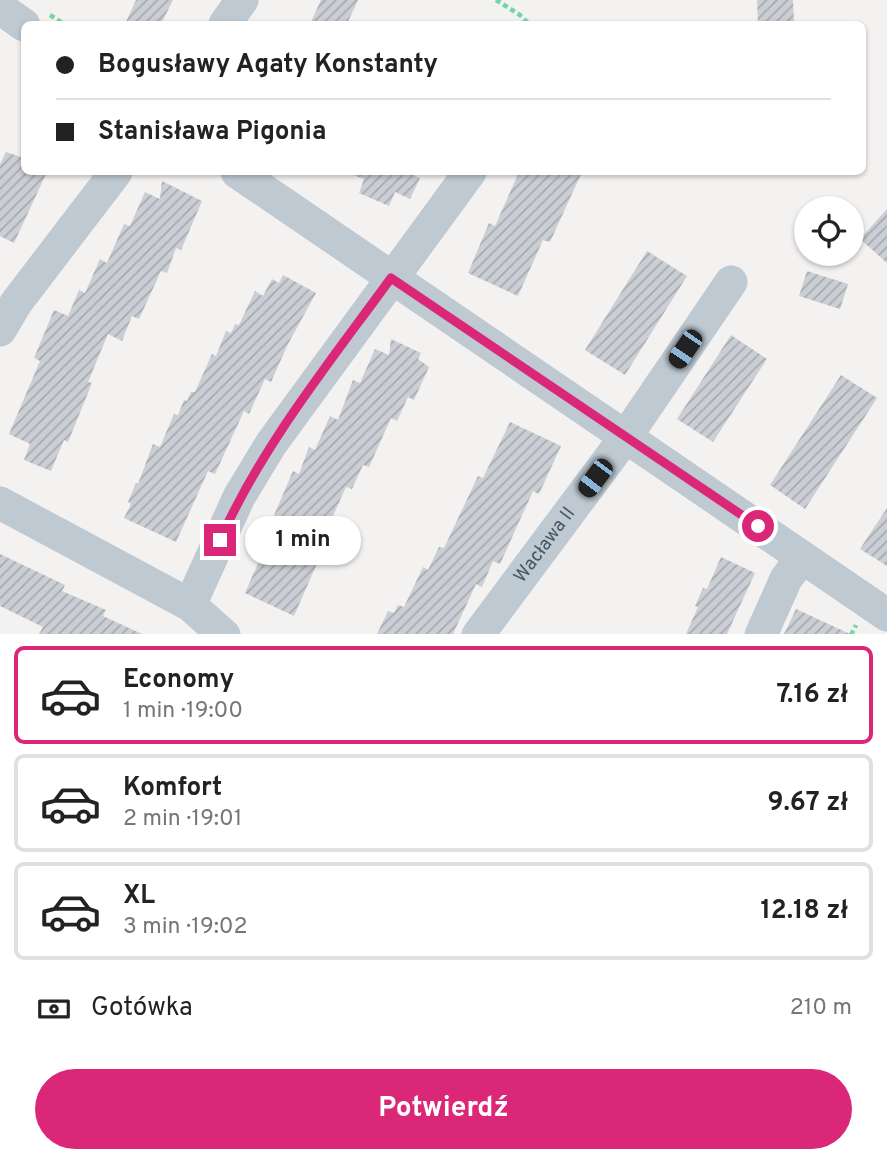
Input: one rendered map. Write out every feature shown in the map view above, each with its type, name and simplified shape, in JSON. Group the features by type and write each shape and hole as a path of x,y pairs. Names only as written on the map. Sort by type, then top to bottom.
{"street":[{"path":"227,21 242,0"},
{"path":"0,8 21,23"},
{"path":"0,330 16,303 114,175"},
{"path":"241,175 627,435 887,615"},
{"path":"190,604 239,497 271,444 468,175"},
{"name":"Wacława II","path":"479,634 627,435 731,282"},
{"path":"0,503 190,604 224,634"},
{"path":"761,634 786,579 802,556"}],"path":[{"path":"496,0 526,21"}],"building":[{"path":"136,0 173,0 162,21 126,21"},
{"path":"321,0 358,0 348,21 311,21"},
{"path":"757,0 793,0 794,21 758,21"},
{"path":"6,152 21,157 21,175 46,175 14,243 0,236 0,164"},
{"path":"354,175 413,175 420,178 410,199 395,192 389,206 359,193 364,179"},
{"path":"518,175 581,175 550,242 543,240 518,296 468,273 489,223 495,226"},
{"path":"162,181 202,201 181,250 176,248 167,273 161,271 139,319 132,316 122,341 108,334 68,442 64,440 51,471 24,460 30,444 9,434 40,361 34,358 54,310 68,316 79,290 85,293 100,259 107,263 124,224 130,226 145,192 160,199"},
{"path":"887,209 887,263 864,243 864,235"},
{"path":"647,251 687,276 625,375 585,350"},
{"path":"807,271 848,284 840,309 799,296"},
{"path":"283,275 316,293 271,382 265,379 249,414 244,411 215,474 208,471 176,542 124,518 131,504 128,502 153,444 160,447 174,414 178,415 184,400 187,401 191,392 195,392 212,354 216,356 226,331 231,333 235,324 239,325 255,291 263,296 272,279 279,283"},
{"path":"731,335 767,359 713,442 677,419"},
{"path":"391,339 421,353 418,359 429,367 414,400 408,397 397,421 391,418 369,467 363,465 352,489 346,487 318,549 322,552 294,616 245,593 276,522 272,520 293,471 299,474 309,447 315,450 330,416 338,420 353,380 360,383 375,349 389,355"},
{"path":"841,375 877,398 805,509 770,485"},
{"path":"510,422 561,446 539,494 533,491 500,564 493,561 482,587 476,584 453,634 377,634 388,611 394,613 398,605 404,607 423,567 428,570 439,547 444,548 478,476 483,478"},
{"path":"887,508 887,566 860,549"},
{"path":"0,554 65,585 62,591 106,610 103,616 142,634 39,634 43,627 0,606"},
{"path":"721,557 755,573 727,634 686,634 703,588 707,589"},
{"path":"796,609 850,634 784,634"}],"route":[{"path":"220,540 239,497 271,444 391,278 758,526"}]}
